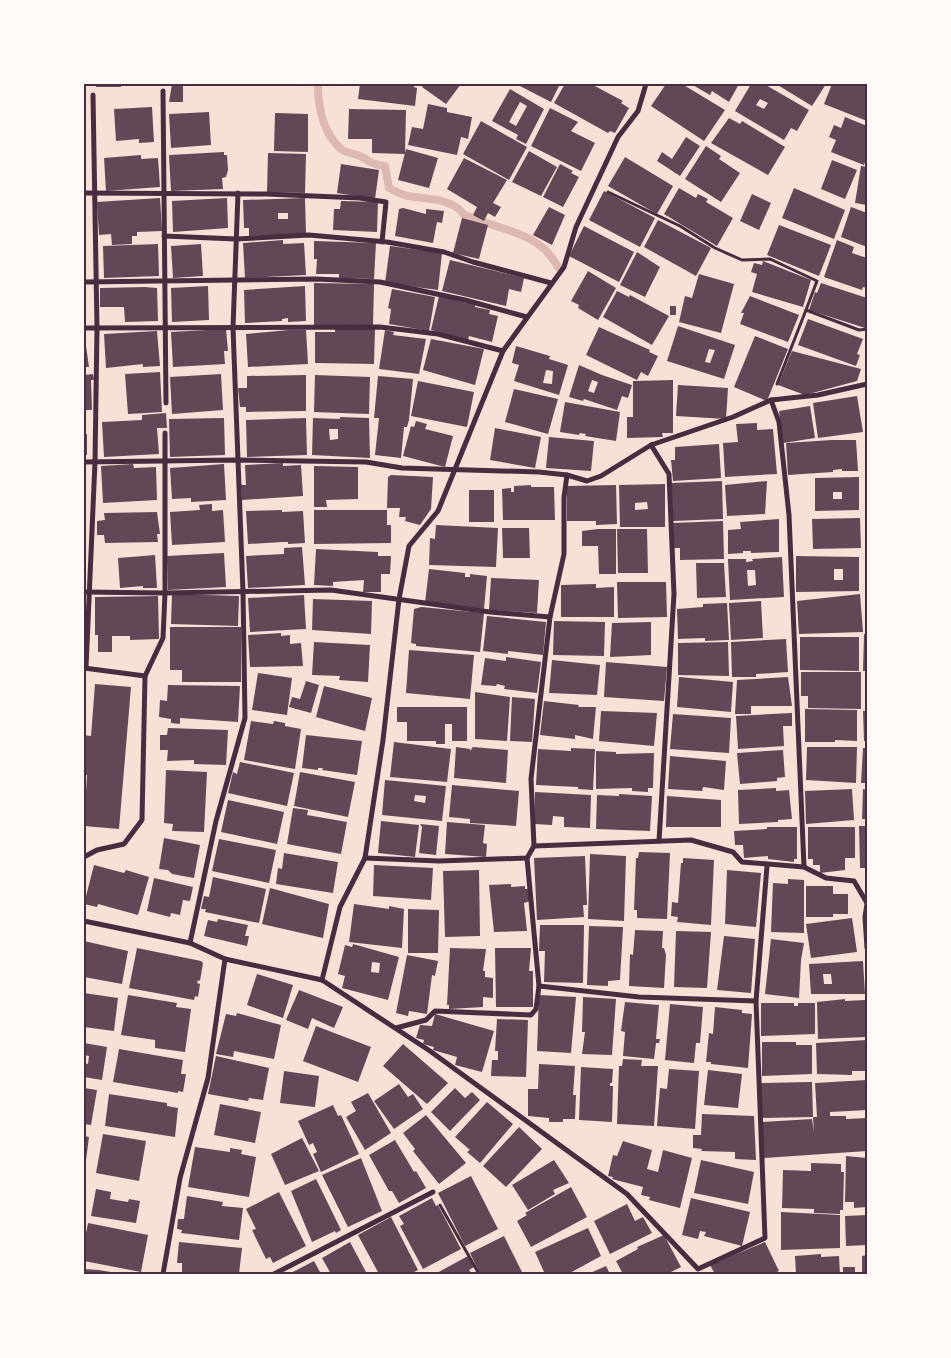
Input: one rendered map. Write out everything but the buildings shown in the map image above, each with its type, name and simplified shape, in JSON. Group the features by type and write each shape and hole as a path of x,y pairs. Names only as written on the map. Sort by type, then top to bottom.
{"street":[{"path":"322,980 340,907 365,858 383,740 400,599 409,546 438,511 503,351 564,267 576,227 618,137 638,111 646,84"},
{"path":"163,91 166,403"},
{"path":"92,96 92,193 97,328 95,462 85,668 145,676"},
{"path":"84,193 238,193 360,198 386,202 382,242"},
{"path":"190,943 216,821 245,718 243,592 232,328 238,193"},
{"path":"164,236 236,239 309,235 382,242 444,252 473,262 551,283"},
{"path":"84,282 234,282 316,279 380,282 465,300 527,317"},
{"path":"84,328 380,327 438,334 503,351"},
{"path":"84,462 165,463 237,460 366,462 402,468 539,472 567,475 588,481 651,445 733,417 771,400 818,395 867,384"},
{"path":"771,400 779,422 789,515 804,867"},
{"path":"84,857 97,850 124,844 142,820 145,676 163,638 165,593 165,433"},
{"path":"651,445 668,474 674,594 659,841"},
{"path":"396,1028 426,1020 435,1011 531,1015 536,1009 539,986 527,858 534,846 531,778 550,618 564,554 567,475"},
{"path":"84,592 165,593 331,590 490,612 550,618"},
{"path":"534,846 691,840 734,852 742,862 766,866 804,867 826,878 854,881 866,897 867,948"},
{"path":"365,858 439,861 527,858"},
{"path":"84,921 190,943 225,959 322,980 396,1028 627,1194 700,1271 765,1238 756,1001 766,866"},
{"path":"163,1274 180,1178 208,1078 225,959"},
{"path":"539,986 639,997 756,1001"},
{"path":"274,1274 433,1192"}],"path":[{"path":"596,186 680,226 715,248 742,260 770,259 817,281 771,400"},
{"path":"806,310 858,330 867,329"},
{"path":"433,1192 479,1274"}],"waterway":[{"path":"318,84 319,102 323,119 335,143 343,150 375,164 385,166 389,188 405,195 446,202 473,219 526,237 545,250 560,269"}]}
